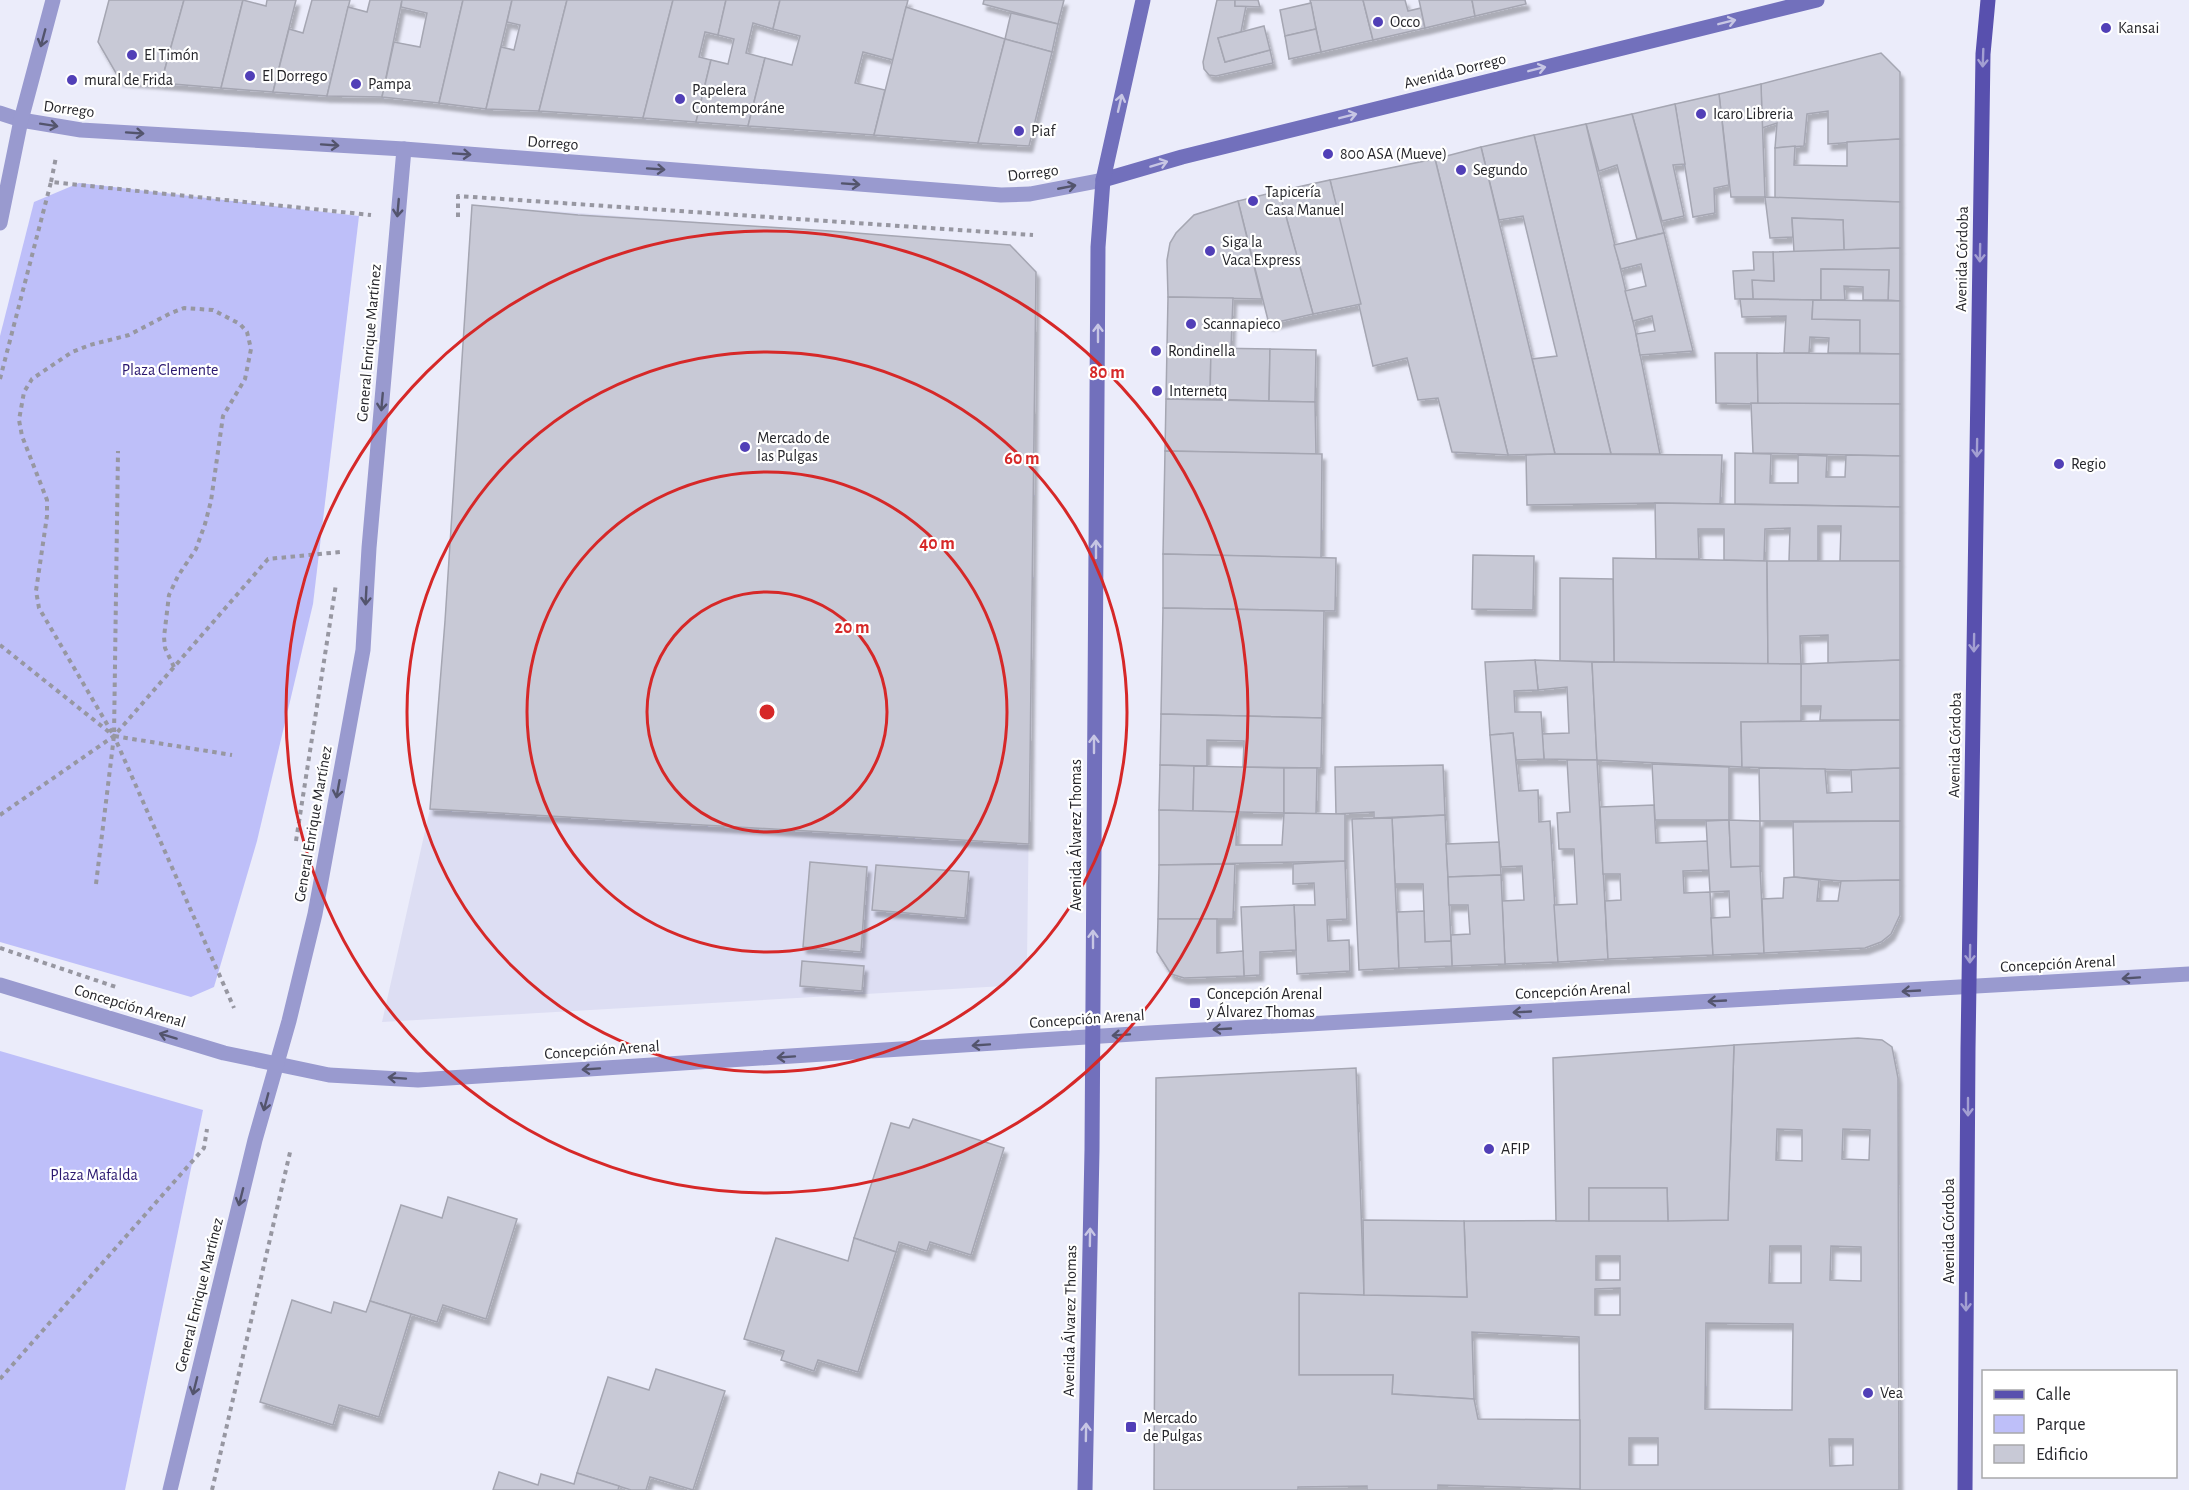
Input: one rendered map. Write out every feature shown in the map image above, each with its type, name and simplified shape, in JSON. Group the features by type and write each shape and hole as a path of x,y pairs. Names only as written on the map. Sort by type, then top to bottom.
{"main road":[{"name":"Avenida Álvarez Thomas","path":"1085,1490 1092,1037 1098,247 1103,180 1143,0"},
{"name":"Avenida Dorrego","path":"1103,180 1182,157 1817,0"},
{"name":"Avenida Córdoba","path":"1965,1490 1983,54 1988,0"}],"street":[{"path":"0,223 21,120 53,0"},
{"name":"Dorrego","path":"0,113 21,120 81,130 404,149 1001,195 1030,194 1103,180"},
{"name":"General Enrique Martínez","path":"170,1490 315,914 363,650 369,548 404,149"},
{"name":"Concepción Arenal","path":"0,985 224,1053 329,1075 418,1080 1092,1037 2189,974"}],"path":[{"path":"0,378 56,157"},
{"path":"51,182 373,215 372,226"},
{"path":"458,217 458,196 1033,235"},
{"path":"174,667 165,648 164,637 170,595 178,576 196,549 205,524 211,501 223,416 246,379 251,349 247,332 240,324 213,310 184,308 129,335 72,352 32,379 21,403 19,420 21,436 47,500 47,516 36,591 39,608 114,736 234,1008"},
{"path":"96,884 114,736 118,451"},
{"path":"339,564 342,541"},
{"path":"0,815 114,736 268,559 369,548"},
{"path":"296,842 337,575"},
{"path":"0,645 114,736 232,755"},
{"path":"0,948 121,989"},
{"path":"0,1379 204,1148 207,1129"},
{"path":"212,1490 291,1148"}],"shaded area":[{"name":"Mercado de las Pulgas","path":"472,205 1010,245 1036,272 1027,962 1004,986 382,1022 430,809 445,621"}],"green space":[{"name":"Plaza Clemente","path":"79,183 359,216 313,604 257,841 214,987 191,997 0,942 0,336 34,202"},
{"name":"Plaza Mafalda","path":"0,1051 203,1110 125,1490 0,1490"}],"building":[{"path":"109,0 184,0 161,83 120,80 98,42"},
{"path":"184,0 243,0 221,88 161,83"},
{"path":"243,0 266,6 267,0 296,0 273,92 221,88"},
{"path":"312,0 350,0 327,96 273,92 289,29 303,33"},
{"path":"370,0 402,0 382,97 327,96 348,7 367,12"},
{"path":"402,0 463,0 439,103 382,97 394,42 420,47 427,13 401,7"},
{"path":"463,0 512,0 486,109 439,103"},
{"path":"512,0 567,0 539,111 486,109 501,47 514,50 520,25 507,22"},
{"path":"567,0 673,0 643,118 539,111"},
{"path":"673,0 726,0 718,35 705,32 699,57 711,60 696,122 643,118"},
{"path":"726,0 780,0 773,29 753,23 746,53 765,58 748,126 696,122 711,60 728,64 734,39 718,35"},
{"path":"780,0 908,0 893,60 863,52 855,83 885,90 874,135 748,126 765,58 792,65 800,36 773,29"},
{"path":"984,0 1064,0 1058,24 983,4"},
{"path":"1217,0 1235,0 1235,6 1246,6 1241,32 1218,38 1225,62 1270,50 1273,63 1216,76 1209,75 1204,69 1203,62"},
{"path":"1235,0 1258,0 1260,7 1235,6"},
{"path":"1310,0 1363,0 1373,40 1321,52"},
{"path":"1363,0 1405,0 1408,11 1421,8 1425,28 1373,40"},
{"path":"1419,0 1472,0 1475,16 1425,28"},
{"path":"1472,0 1525,0 1526,4 1475,16"},
{"path":"1311,3 1316,29 1285,36 1280,10"},
{"path":"906,7 1005,39 978,143 874,135"},
{"path":"1011,13 1058,24 1052,52 1005,39"},
{"path":"1264,26 1270,50 1225,62 1218,38"},
{"path":"1316,29 1321,52 1289,59 1285,36"},
{"path":"1005,39 1052,52 1029,146 978,143"},
{"path":"1881,53 1900,72 1900,139 1828,144 1828,111 1807,114 1804,146 1775,148 1777,123 1762,128 1761,84"},
{"path":"1761,84 1765,197 1731,197 1719,94"},
{"path":"1719,94 1729,185 1714,188 1715,213 1693,217 1675,104"},
{"path":"1675,104 1685,164 1673,165 1684,216 1662,221 1632,114"},
{"path":"1632,114 1664,233 1637,239 1617,165 1599,171 1586,124"},
{"path":"1586,124 1636,334 1660,454 1611,454 1534,135"},
{"path":"1534,135 1611,454 1555,454 1532,359 1557,356 1523,216 1499,220 1481,147"},
{"path":"1900,139 1900,202 1775,198 1775,148 1795,146 1794,165 1847,166 1847,142"},
{"path":"1481,147 1555,454 1508,455 1435,159"},
{"path":"1435,159 1508,455 1452,452 1438,398 1418,400 1407,358 1373,366 1330,180"},
{"path":"1330,180 1361,304 1313,314 1279,191"},
{"path":"1279,191 1313,314 1269,324 1238,201"},
{"path":"1765,197 1900,202 1900,248 1844,250 1843,220 1792,218 1793,237 1770,238"},
{"name":"Siga la Vaca Express","path":"1238,201 1262,299 1168,297 1167,260 1170,243 1176,233 1194,215"},
{"name":"Mercado de las Pulgas","path":"472,205 578,215 1010,245 1036,272 1029,844 430,809 445,621"},
{"path":"1792,218 1843,220 1844,250 1794,252"},
{"path":"1664,233 1693,351 1640,355 1636,334 1655,331 1652,316 1633,321 1625,291 1646,286 1641,264 1621,269 1614,245"},
{"path":"1900,248 1900,301 1888,300 1889,270 1821,269 1821,300 1753,299 1752,280 1774,281 1773,252"},
{"path":"1753,252 1773,252 1774,281 1752,280 1753,299 1735,299 1733,271 1754,270"},
{"path":"1821,269 1889,270 1888,300 1863,300 1863,287 1844,286 1845,300 1821,300"},
{"path":"1168,297 1233,298 1231,348 1167,347"},
{"path":"1740,299 1813,300 1812,319 1860,320 1860,353 1828,353 1829,338 1810,337 1809,353 1784,353 1786,316 1742,317"},
{"path":"1813,300 1900,301 1900,354 1860,353 1860,320 1812,319"},
{"path":"1167,347 1211,348 1210,399 1166,399"},
{"path":"1211,348 1270,349 1269,401 1210,399"},
{"path":"1270,349 1316,350 1315,402 1269,401"},
{"path":"1715,353 1757,353 1758,404 1716,403"},
{"path":"1757,353 1900,354 1900,404 1758,404"},
{"path":"1166,399 1315,402 1316,454 1165,451"},
{"path":"1751,403 1900,404 1900,456 1753,453"},
{"path":"1165,451 1322,454 1321,558 1163,554"},
{"path":"1735,453 1771,454 1770,483 1798,483 1798,455 1827,456 1826,477 1845,477 1846,455 1900,456 1900,507 1735,504"},
{"path":"1526,455 1722,455 1720,504 1527,505"},
{"path":"1655,503 1900,507 1900,561 1840,561 1841,526 1818,526 1818,561 1789,561 1790,528 1765,529 1764,561 1724,560 1724,529 1698,529 1699,559 1656,559"},
{"path":"1163,554 1336,558 1335,611 1163,608"},
{"path":"1473,555 1534,556 1533,610 1472,609"},
{"path":"1613,558 1767,561 1768,664 1614,662"},
{"path":"1767,561 1900,561 1900,660 1828,663 1828,635 1800,636 1801,664 1768,664"},
{"path":"1560,578 1613,579 1614,662 1560,661"},
{"path":"1163,608 1324,611 1322,718 1161,714"},
{"path":"1535,660 1592,662 1597,760 1544,759 1542,734 1569,733 1567,687 1538,690"},
{"path":"1535,660 1538,690 1514,691 1515,712 1541,712 1544,759 1516,760 1513,733 1490,735 1485,662"},
{"path":"1900,660 1900,720 1820,720 1821,706 1800,706 1801,664"},
{"path":"1592,662 1801,664 1801,721 1741,722 1742,767 1597,760"},
{"path":"1161,714 1322,718 1321,768 1243,767 1244,741 1207,740 1207,766 1160,765"},
{"path":"1900,720 1900,768 1851,770 1742,767 1741,722"},
{"path":"1513,733 1519,791 1538,790 1539,822 1550,821 1558,962 1505,964 1502,901 1524,900 1522,866 1501,867 1490,735"},
{"path":"1567,760 1597,760 1608,959 1558,962 1554,905 1577,904 1574,849 1559,849 1557,813 1570,812"},
{"path":"1652,764 1729,767 1729,820 1655,820"},
{"path":"1160,765 1194,766 1193,811 1159,810"},
{"path":"1443,765 1445,815 1374,818 1374,812 1336,814 1335,767"},
{"path":"1194,766 1284,768 1284,813 1193,811"},
{"path":"1284,768 1317,768 1316,814 1284,813"},
{"path":"1759,768 1825,769 1827,793 1852,792 1851,770 1900,768 1900,821 1760,821"},
{"path":"1654,805 1656,843 1708,841 1709,870 1683,871 1684,893 1710,892 1713,955 1608,959 1605,901 1621,900 1620,874 1603,874 1600,807"},
{"path":"1159,810 1237,812 1236,845 1282,845 1284,813 1345,814 1345,861 1159,865"},
{"path":"1445,815 1451,941 1425,942 1423,884 1395,884 1392,818"},
{"path":"1392,818 1399,968 1359,970 1352,819"},
{"path":"1729,820 1731,867 1760,866 1764,953 1713,955 1711,918 1730,917 1729,891 1710,892 1706,821"},
{"path":"1729,820 1760,821 1760,866 1731,867"},
{"path":"1900,821 1900,880 1841,881 1794,877 1793,822"},
{"path":"1499,842 1501,875 1448,877 1446,844"},
{"path":"1345,861 1347,919 1327,920 1328,941 1349,940 1350,971 1297,974 1294,905 1315,905 1314,883 1293,884 1293,864"},
{"path":"810,862 867,867 861,952 803,947"},
{"path":"1235,864 1233,919 1158,919 1159,865"},
{"path":"876,865 969,872 965,918 872,910"},
{"path":"1501,875 1505,964 1452,966 1451,935 1470,934 1468,905 1449,905 1448,877"},
{"path":"1784,878 1819,880 1817,901 1838,901 1841,881 1900,880 1900,915 1891,934 1881,942 1865,948 1764,953 1762,899 1783,898"},
{"path":"1294,905 1296,950 1260,952 1260,975 1244,976 1241,907"},
{"path":"1424,911 1425,942 1451,941 1452,966 1399,968 1397,912"},
{"path":"1158,919 1217,919 1217,953 1243,951 1244,976 1184,978 1171,974 1157,952"},
{"path":"802,961 864,966 862,991 800,986"},
{"path":"1858,1038 1882,1040 1892,1047 1898,1078 1899,1490 1580,1490 1579,1337 1472,1332 1474,1399 1392,1394 1393,1375 1299,1375 1299,1293 1467,1297 1464,1221 1728,1220 1734,1045","holes":["1777,1129 1802,1130 1802,1161 1776,1160","1843,1129 1870,1130 1869,1160 1842,1159","1770,1246 1801,1246 1801,1283 1769,1283","1831,1246 1861,1247 1861,1281 1830,1280","1596,1256 1620,1256 1620,1280 1596,1280","1620,1288 1620,1315 1595,1315 1595,1289","1706,1323 1793,1324 1792,1410 1705,1409","1629,1438 1658,1438 1658,1465 1629,1465","1829,1439 1853,1439 1853,1465 1830,1466"]},
{"path":"1734,1045 1728,1220 1668,1221 1667,1188 1589,1188 1589,1221 1556,1221 1553,1058"},
{"path":"1356,1068 1364,1295 1299,1293 1299,1375 1393,1375 1392,1394 1474,1399 1478,1419 1580,1420 1580,1489 1438,1485 1438,1490 1367,1490 1367,1486 1298,1487 1298,1490 1154,1490 1156,1078"},
{"path":"913,1119 1004,1148 971,1255 930,1242 927,1251 899,1242 896,1252 854,1238 891,1123 909,1128"},
{"path":"1589,1188 1667,1188 1668,1221 1589,1221"},
{"path":"448,1197 517,1219 486,1319 443,1305 437,1322 370,1301 401,1205 442,1218"},
{"path":"1363,1220 1464,1221 1467,1297 1364,1295"},
{"path":"776,1238 848,1261 854,1238 896,1252 858,1372 818,1360 814,1371 781,1360 784,1351 744,1339"},
{"path":"292,1300 331,1313 334,1302 366,1312 370,1301 411,1314 379,1417 339,1405 333,1425 260,1402"},
{"path":"656,1369 725,1391 693,1490 650,1477 646,1490 631,1490 577,1473 608,1377 649,1390"},
{"path":"499,1472 538,1485 541,1474 574,1484 577,1473 619,1486 618,1490 493,1490"}],"place":[{"name":"Occo","path":"1378,22"},
{"name":"Kansai","path":"2106,28"},
{"name":"El Timón","path":"132,55"},
{"name":"El Dorrego","path":"250,76"},
{"name":"mural de Frida","path":"72,80"},
{"name":"Pampa","path":"356,84"},
{"name":"Papelera Contemporáne","path":"680,99"},
{"name":"Icaro Libreria","path":"1701,114"},
{"name":"Piaf","path":"1019,131"},
{"name":"800 ASA (Mueve)","path":"1328,154"},
{"name":"Segundo","path":"1461,170"},
{"name":"Tapicería Casa Manuel","path":"1253,201"},
{"name":"Siga la Vaca Express","path":"1210,251"},
{"name":"Scannapieco","path":"1191,324"},
{"name":"Rondinella","path":"1156,351"},
{"name":"Internetq","path":"1157,391"},
{"name":"Mercado de las Pulgas","path":"745,447"},
{"name":"Regio","path":"2059,464"},
{"name":"Concepción Arenal y Álvarez Thomas","path":"1195,1003"},
{"name":"AFIP","path":"1489,1149"},
{"name":"Vea","path":"1868,1393"},
{"name":"Mercado de Pulgas","path":"1131,1427"}]}
